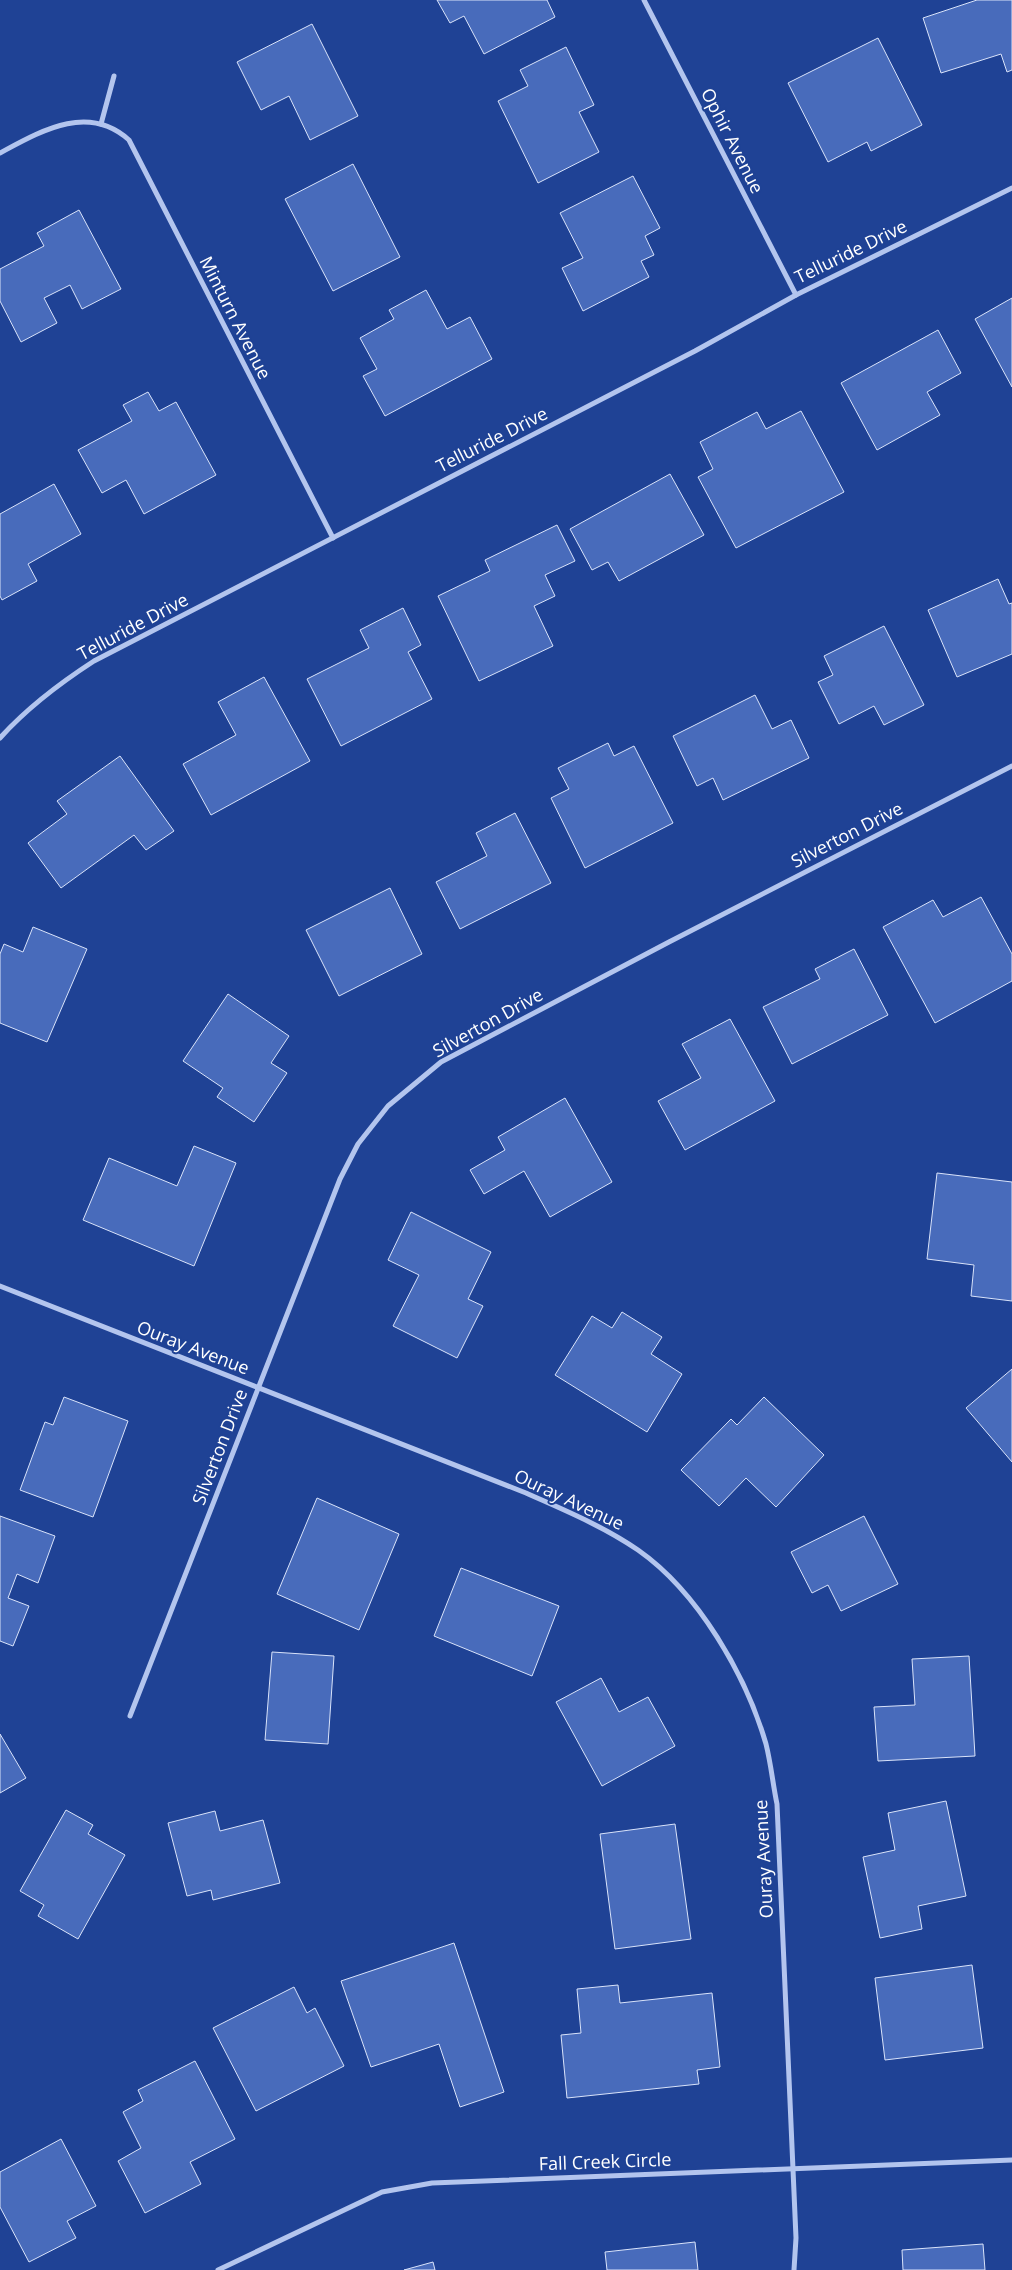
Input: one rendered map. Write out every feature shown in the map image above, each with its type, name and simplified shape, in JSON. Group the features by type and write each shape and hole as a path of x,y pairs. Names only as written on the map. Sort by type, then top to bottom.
{"street":[{"name":"Ophir Avenue","path":"644,0 796,295"},
{"path":"101,124 114,76"},
{"name":"Minturn Avenue","path":"0,153 28,139 73,121 101,124 118,130 129,140 333,538"},
{"name":"Telluride Drive","path":"0,738 19,717 71,676 94,661 686,355 796,295 1012,188"},
{"name":"Silverton Drive","path":"130,1716 340,1179 358,1144 388,1106 441,1062 669,942 1012,766"},
{"name":"Ouray Avenue","path":"0,1286 526,1493 598,1525 639,1551 662,1571 690,1601 721,1644 747,1690 763,1736 776,1804 796,2238 794,2270"},
{"name":"Fall Creek Circle","path":"218,2270 382,2192 432,2182 1012,2160"}],"building":[{"path":"437,0 547,0 555,17 484,54 464,16 450,23"},
{"path":"977,0 1012,0 1012,70 1007,72 1001,54 941,73 923,18"},
{"path":"312,24 358,116 310,140 289,96 261,110 237,62"},
{"path":"878,38 922,125 871,151 867,142 828,162 788,83"},
{"path":"566,47 594,105 579,112 599,152 538,183 498,101 528,86 520,70"},
{"path":"353,164 400,257 333,291 285,199"},
{"path":"633,176 660,228 645,236 654,255 641,261 649,277 583,311 562,268 583,258 560,213"},
{"path":"79,210 121,289 82,309 70,285 44,298 57,323 21,342 0,301 0,269 44,246 37,233"},
{"path":"426,290 447,329 470,317 492,359 385,416 363,376 377,369 360,338 394,319 389,310"},
{"path":"1012,298 1012,387 975,319"},
{"path":"938,330 961,373 927,392 940,415 877,450 841,383"},
{"path":"148,392 159,411 176,402 216,475 144,514 126,480 102,493 78,450 132,421 123,405"},
{"path":"801,411 844,492 736,548 698,477 713,469 700,442 757,412 766,429"},
{"path":"670,474 704,535 619,581 608,562 592,570 570,529"},
{"path":"54,484 81,534 28,564 37,581 2,600 0,596 0,514"},
{"path":"557,525 575,561 545,575 555,596 534,606 553,646 479,681 438,596 490,571 485,560"},
{"path":"998,579 1009,604 1012,603 1012,654 957,677 928,610"},
{"path":"403,608 421,645 408,652 432,699 341,746 307,679 369,648 360,630"},
{"path":"884,626 924,705 884,725 874,706 839,724 818,682 833,675 824,656"},
{"path":"264,677 310,761 211,815 183,764 236,735 218,702"},
{"path":"755,695 772,729 791,720 809,758 723,800 713,778 697,786 673,736"},
{"path":"608,743 614,756 634,746 673,823 585,868 551,798 569,789 558,768"},
{"path":"120,756 174,831 146,850 134,835 61,888 28,843 67,814 57,801"},
{"path":"515,813 551,883 460,929 436,882 487,856 476,833"},
{"path":"390,888 422,954 339,996 306,930"},
{"path":"981,897 1012,954 1012,981 935,1023 883,927 933,900 943,917"},
{"path":"33,927 87,949 47,1042 0,1023 0,954 4,944 23,952"},
{"path":"854,949 888,1015 792,1064 763,1007 820,979 815,969"},
{"path":"228,994 289,1036 271,1063 287,1073 254,1122 217,1097 223,1088 183,1061"},
{"path":"730,1019 775,1101 685,1150 658,1101 701,1078 682,1044"},
{"path":"565,1098 612,1182 550,1217 524,1171 484,1194 470,1170 505,1150 498,1137"},
{"path":"194,1146 236,1163 194,1266 83,1220 109,1158 177,1186"},
{"path":"937,1173 1012,1182 1012,1301 971,1296 974,1265 927,1259"},
{"path":"411,1212 491,1252 468,1299 483,1306 457,1358 393,1326 419,1275 388,1260"},
{"path":"622,1312 662,1337 651,1354 682,1374 647,1432 555,1375 592,1316 612,1328"},
{"path":"1012,1369 1012,1462 966,1408"},
{"path":"64,1397 128,1421 93,1517 20,1490 45,1422 53,1425"},
{"path":"764,1397 824,1455 776,1507 746,1478 719,1506 681,1470 731,1419 737,1425"},
{"path":"317,1498 399,1534 359,1630 277,1594"},
{"path":"0,1516 55,1536 38,1583 17,1574 8,1598 29,1606 13,1646 0,1641"},
{"path":"864,1516 898,1584 841,1611 828,1585 812,1593 791,1552"},
{"path":"461,1568 559,1606 532,1676 434,1636"},
{"path":"272,1652 334,1656 328,1744 265,1740"},
{"path":"969,1656 975,1756 878,1761 874,1707 915,1705 912,1659"},
{"path":"601,1678 619,1712 648,1697 675,1746 602,1786 556,1702"},
{"path":"0,1734 26,1778 0,1793"},
{"path":"946,1801 966,1896 918,1906 922,1929 880,1938 863,1857 895,1850 888,1813"},
{"path":"66,1810 93,1825 88,1834 125,1855 78,1939 38,1916 44,1905 20,1891"},
{"path":"215,1811 220,1831 263,1820 280,1883 213,1900 211,1890 187,1896 168,1823"},
{"path":"675,1824 691,1939 615,1949 600,1834"},
{"path":"454,1943 504,2092 460,2107 439,2044 371,2067 341,1981"},
{"path":"972,1965 983,2048 885,2060 875,1978"},
{"path":"618,1985 620,2003 712,1993 720,2067 697,2070 699,2084 567,2098 561,2035 581,2033 577,1989"},
{"path":"294,1987 307,2013 315,2008 344,2066 256,2111 213,2028"},
{"path":"195,2061 235,2139 190,2162 201,2184 145,2213 118,2161 141,2148 123,2112 143,2101 138,2090"},
{"path":"61,2139 96,2206 67,2221 76,2238 29,2262 0,2207 0,2172"},
{"path":"695,2242 698,2270 607,2270 605,2252"},
{"path":"983,2244 985,2270 903,2270 902,2250"},
{"path":"433,2262 435,2270 404,2270"}]}
